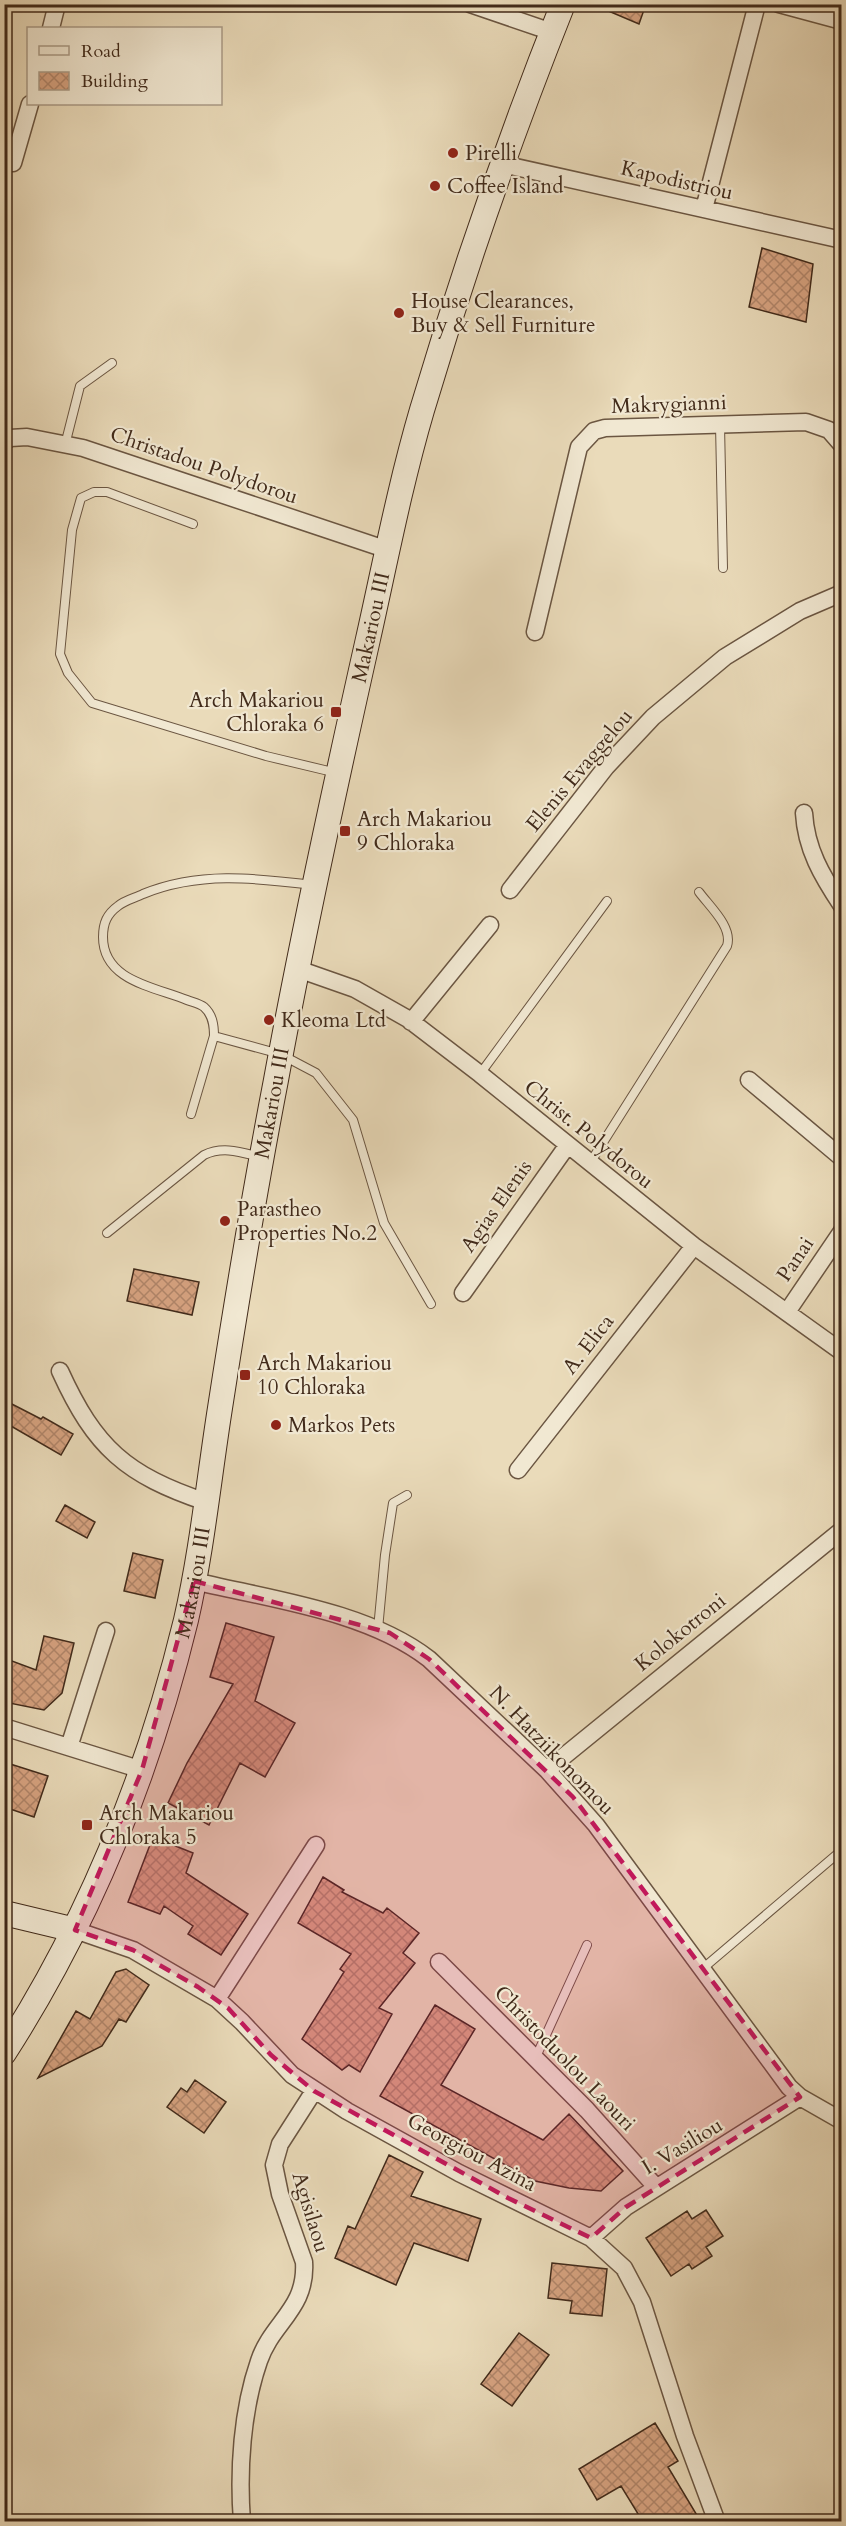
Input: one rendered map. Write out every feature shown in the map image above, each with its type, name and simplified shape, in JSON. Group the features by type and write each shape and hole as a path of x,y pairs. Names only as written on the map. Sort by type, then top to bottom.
{"main road":[{"name":"Makariou III","path":"4,2053 75,1930 142,1770 173,1666 194,1581 261,1157 280,1054 338,773 388,550 421,415 502,164 563,4"},
{"path":"4,1913 75,1930"}],"street":[{"path":"51,27 57,4"},
{"path":"470,4 552,32"},
{"path":"704,209 757,4"},
{"path":"779,4 842,21"},
{"path":"13,163 30,105"},
{"name":"Kapodistriou","path":"502,164 842,240"},
{"name":"Makrygianni","path":"535,632 579,447 594,431 605,428 806,422 829,430 842,446"},
{"name":"Christadou Polydorou","path":"4,442 10,438 27,437 83,448 388,550"},
{"name":"Elenis Evaggelou","path":"510,890 606,767 653,717 725,657 800,611 842,593"},
{"path":"804,813 805,834 812,855 842,906"},
{"path":"411,1022 490,925"},
{"name":"Christ. Polydorou","path":"297,969 355,989 411,1022 480,1074 694,1246 842,1352"},
{"path":"749,1080 842,1158"},
{"name":"Agias Elenis","path":"462,1293 567,1146"},
{"name":"Panai","path":"787,1312 842,1231"},
{"name":"A. Elica","path":"518,1470 694,1246"},
{"path":"60,1371 73,1399 100,1442 131,1467 166,1488 206,1502"},
{"name":"Kolokotroni","path":"547,1770 842,1530"},
{"name":"N. Hatziikonomou","path":"194,1581 337,1616 378,1629 411,1645 429,1659 547,1770 596,1825 770,2064 800,2097 842,2121"},
{"path":"69,1747 106,1631"},
{"path":"4,1728 142,1770"},
{"path":"217,1999 316,1845"},
{"name":"Georgiou Azina","path":"75,1930 134,1950 217,1999 292,2075 314,2091 459,2173 591,2238 624,2268 642,2302 685,2436 717,2522"},
{"name":"Christoduolou Laouri","path":"439,1962 656,2187"},
{"name":"Agisilaou","path":"242,2522 243,2451 254,2380 264,2349 297,2303 305,2274 304,2262 276,2179 276,2154 314,2091"},
{"name":"I. Vasiliou","path":"591,2238 626,2207 764,2122 800,2097"}],"lane":[{"path":"65,445 80,386 112,363"},
{"path":"720,425 723,568"},
{"path":"193,524 108,492 93,492 81,498 72,530 60,654 68,673 92,703 266,756 338,773"},
{"path":"191,1114 214,1036 214,1024 204,1007 133,981 117,971 108,960 103,941 103,925 120,904 162,886 199,879 238,876 314,885"},
{"path":"589,1163 727,946 730,938 726,927 699,892"},
{"path":"480,1074 607,901"},
{"path":"214,1036 280,1054 316,1072 353,1120 384,1223 431,1304"},
{"path":"107,1233 204,1155 216,1149 227,1149 261,1157"},
{"path":"378,1629 393,1503 407,1495"},
{"path":"701,1970 842,1850"},
{"path":"535,2059 587,1945"}],"highlighted area":[{"path":"194,1581 390,1633 429,1659 573,1797 800,2097 626,2207 591,2238 508,2198 314,2091 271,2055 228,2008 198,1987 133,1950 75,1930 142,1770"}],"building":[{"path":"592,4 646,4 639,24"},
{"path":"762,248 813,264 806,322 749,307"},
{"path":"134,1269 199,1282 192,1315 127,1301"},
{"path":"4,1400 41,1419 43,1417 73,1434 61,1455 4,1422"},
{"path":"65,1505 95,1522 87,1538 56,1521"},
{"path":"133,1553 163,1560 155,1598 124,1591"},
{"path":"226,1623 274,1637 255,1701 295,1723 265,1777 240,1763 209,1825 168,1803 187,1763 233,1684 210,1677"},
{"path":"44,1636 74,1643 62,1693 44,1710 4,1702 4,1658 36,1670"},
{"path":"4,1762 48,1776 34,1817 4,1807"},
{"path":"153,1837 193,1853 186,1873 248,1914 221,1955 188,1934 193,1926 164,1906 160,1914 128,1902"},
{"path":"323,1877 344,1890 342,1892 383,1913 387,1908 419,1933 403,1953 415,1963 379,2008 392,2014 360,2072 349,2065 342,2070 302,2039 344,1972 340,1969 351,1954 298,1923"},
{"path":"126,1969 149,1985 126,2022 119,2019 102,2046 38,2078 76,2011 90,2019 116,1972"},
{"path":"435,2005 475,2029 441,2085 543,2140 569,2114 623,2171 601,2191 569,2188 535,2181 380,2096"},
{"path":"195,2080 226,2102 204,2133 167,2107 181,2088 187,2092"},
{"path":"389,2155 423,2172 411,2196 481,2219 468,2261 414,2243 396,2285 335,2258 348,2226 355,2229"},
{"path":"706,2210 723,2236 706,2247 712,2256 692,2269 689,2264 671,2276 646,2238 687,2211 692,2219"},
{"path":"552,2263 607,2269 602,2316 570,2313 572,2301 548,2298"},
{"path":"519,2333 549,2355 512,2406 481,2384"},
{"path":"655,2423 678,2461 668,2467 701,2522 643,2522 621,2486 597,2500 579,2469"}],"place":[{"name":"Pirelli","path":"453,153"},
{"name":"Coffee Island","path":"435,186"},
{"name":"House Clearances, Buy & Sell Furniture","path":"399,313"},
{"name":"Arch Makariou Chloraka 6","path":"336,712"},
{"name":"Arch Makariou 9 Chloraka","path":"345,831"},
{"name":"Kleoma Ltd","path":"269,1020"},
{"name":"Parastheo Properties No.2","path":"225,1221"},
{"name":"Arch Makariou 10 Chloraka","path":"245,1375"},
{"name":"Markos Pets","path":"276,1425"},
{"name":"Arch Makariou Chloraka 5","path":"87,1825"}]}
